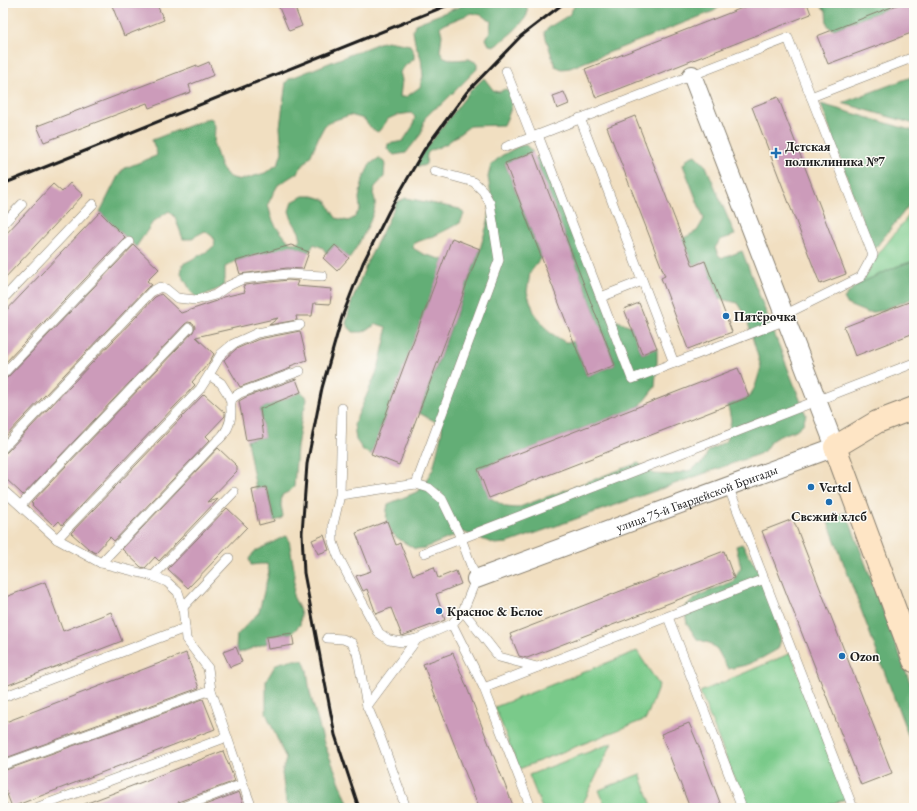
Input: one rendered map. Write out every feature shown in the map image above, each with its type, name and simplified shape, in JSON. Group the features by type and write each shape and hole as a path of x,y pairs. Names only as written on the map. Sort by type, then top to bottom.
{"main road":[{"name":"улица 75-й Гвардейской Бригады","path":"835,447 877,422 914,408"},
{"path":"835,447 914,661"}],"street":[{"path":"692,75 835,447"},
{"name":"улица 75-й Гвардейской Бригады","path":"476,579 835,447"}],"lane":[{"path":"506,72 535,136 601,297 632,379 785,317 861,277 873,256 788,38 580,118 535,136 506,147"},
{"path":"811,97 914,57"},
{"path":"580,118 674,363"},
{"path":"416,484 499,260 490,203 483,191 474,182 434,171"},
{"path":"3,224 22,204"},
{"path":"3,299 93,204"},
{"path":"3,374 129,242"},
{"path":"3,448 151,292 160,286 177,298 196,300 215,295 228,286 243,279 288,274 324,276"},
{"path":"601,297 642,281"},
{"path":"57,539 200,389 222,354 233,344 257,333 300,325"},
{"path":"21,505 189,328"},
{"path":"424,553 914,363"},
{"path":"231,402 232,399 240,393 300,370"},
{"path":"101,563 222,436 230,425 231,402 228,394 221,383 209,375"},
{"path":"340,495 416,484 429,488 442,499 461,538 476,579 463,611 452,624 417,639 402,642 389,640 379,632 338,556 333,542 332,525 340,495 342,408"},
{"path":"728,486 853,808"},
{"path":"3,490 57,539 101,563 153,576 167,582 178,592 183,607 186,639 208,668 211,690 252,808"},
{"path":"153,576 234,492"},
{"path":"183,607 230,558"},
{"path":"484,688 764,579"},
{"path":"463,611 499,657 537,668"},
{"path":"668,616 742,808"},
{"path":"452,624 484,688 531,808"},
{"path":"3,697 185,628"},
{"path":"327,638 343,638 352,642 357,653 367,706 382,739 406,808"},
{"path":"367,706 417,639"},
{"path":"3,765 211,690"},
{"path":"36,808 227,737"},
{"path":"180,808 243,784"}],"green space":[{"path":"469,3 526,3 527,14 525,19 508,36 495,46 489,45 486,39 490,31 491,21 481,15 472,13 440,27 442,35 440,51 444,57 453,60 469,59 477,63 477,69 441,105 434,109 425,118 421,134 406,153 394,155 387,149 388,144 403,141 413,126 415,117 411,113 397,115 388,119 378,132 372,129 364,119 350,115 335,120 325,125 311,155 297,173 278,185 268,204 275,225 290,243 297,243 301,240 299,232 289,211 292,202 303,196 313,196 326,200 336,218 348,221 354,218 360,209 359,198 363,179 370,164 379,158 385,163 384,177 375,187 373,193 375,200 374,210 365,233 349,258 335,245 327,254 323,248 314,244 309,252 296,247 280,249 236,261 225,267 225,280 223,287 197,298 192,293 181,273 183,264 208,251 215,245 213,237 205,231 190,239 183,239 175,217 169,211 153,222 136,247 100,212 118,176 125,168 156,156 157,154 152,140 209,118 212,119 215,126 214,145 221,167 229,177 241,180 265,173 278,164 282,152 280,127 286,82 289,79 379,43 387,41 410,45 414,53 414,59 400,72 402,80 400,97 406,97 420,87 423,76 421,58 415,43 413,31 415,24"},
{"path":"576,3 725,3 714,11 570,68 562,69 555,66 544,32 569,15"},
{"path":"807,3 902,3 834,29 830,28 827,24 826,11 819,4 809,7"},
{"path":"914,76 914,124 842,103"},
{"path":"484,78 494,91 499,92 505,89 512,95 512,106 504,125 470,126 446,144 430,151 427,154 426,164 423,166 417,166 424,151 470,91"},
{"path":"821,104 914,131 914,199 873,251"},
{"path":"526,145 533,152 505,163 541,257 530,273 527,292 534,312 549,332 565,342 574,342 587,376 615,365 535,158 542,156 612,319 631,326 642,354 657,348 655,387 640,406 478,469 489,497 506,507 517,508 638,463 654,474 671,475 691,470 703,462 708,451 726,441 731,421 728,405 749,397 755,387 761,367 746,316 738,303 720,299 705,261 693,265 682,239 697,231 704,219 683,165 688,158 695,155 706,166 735,235 720,240 715,248 719,256 723,258 742,251 806,415 803,424 796,430 777,437 771,441 764,451 759,454 508,543 495,544 463,532 425,548 415,549 391,532 388,527 388,504 419,491 433,469 442,431 442,425 419,413 480,249 489,218 491,195 488,177 491,165 501,156 519,146"},
{"path":"406,198 460,209 464,214 460,223 434,236 414,243 413,248 423,254 444,260 371,455 363,450 356,440 354,424 378,369 386,336 386,327 377,324 363,332 353,332 346,324 351,304 366,265 397,202"},
{"path":"914,209 914,261 898,266 856,285 864,279 876,257"},
{"path":"914,261 914,298 880,311 868,313 848,305 844,298 856,285 898,266"},
{"path":"301,392 306,396 307,400 302,416 297,447 294,487 282,495 281,505 283,516 281,519 274,521 266,487 256,489 247,440 264,437 260,409"},
{"path":"846,512 914,693 914,751 827,519"},
{"path":"285,536 288,537 289,540 295,575 293,596 301,614 300,625 292,633 267,637 267,643 239,653 236,647 237,635 259,612 269,571 267,564 251,565 249,559 254,552"},
{"path":"742,544 759,571 777,620 781,640 778,649 762,658 746,665 728,669 717,649 709,643 697,639 687,624 684,607 702,594 733,581 741,567 736,546"},
{"path":"637,651 659,685 646,719 519,769 495,707"},
{"path":"791,653 848,798 820,808 746,808 700,692"},
{"path":"290,660 303,660 307,670 310,693 324,743 350,808 290,808 286,802 282,773 286,759 266,713 266,681 276,664"},
{"path":"612,743 581,808 542,808 529,775"},
{"path":"640,774 653,808 606,808 599,790"}],"building":[{"path":"111,3 156,3 164,20 124,36"},
{"path":"277,3 293,3 302,26 289,31"},
{"path":"755,3 807,3 811,14 596,98 585,69"},
{"path":"902,3 914,3 914,32 828,64 817,36"},
{"path":"209,62 214,75 189,85 191,92 149,108 147,103 44,142 37,126 197,65 197,67"},
{"path":"564,92 569,104 557,109 553,96"},
{"path":"778,97 846,274 820,284 752,107"},
{"path":"635,116 693,266 705,261 732,332 688,349 661,278 665,276 607,127"},
{"path":"533,152 615,365 587,376 505,163"},
{"path":"70,183 83,195 3,280 3,237 53,184 62,192"},
{"path":"100,212 125,237 3,365 3,314"},
{"path":"452,238 480,249 399,465 371,454"},
{"path":"134,245 159,269 147,281 152,285 147,288 3,439 3,380 7,378"},
{"path":"291,245 309,252 303,269 287,268 240,274 236,261"},
{"path":"335,245 349,258 337,271 323,258"},
{"path":"288,280 298,281 296,286 332,289 330,304 314,303 312,316 296,316 297,320 269,325 278,318 196,337 214,354 208,364 192,382 195,385 62,525 59,521 54,526 31,503 193,332 195,327 193,323 188,322 185,324 23,495 3,476 3,454 7,452 155,297 161,294 181,313 217,301 223,297 245,292 243,286 245,285"},
{"path":"914,300 914,333 855,356 844,327"},
{"path":"639,303 657,348 642,354 624,309"},
{"path":"300,331 307,360 290,366 291,368 240,387 224,360 226,358 236,349 259,339"},
{"path":"738,368 749,397 489,498 478,469"},
{"path":"296,379 301,392 260,409 264,437 246,440 239,401 246,397"},
{"path":"204,394 225,413 225,416 206,436 210,440 114,541 110,537 95,553 89,549 71,533"},
{"path":"218,448 237,466 237,471 207,502 218,499 159,561 155,557 145,568 141,567 122,549"},
{"path":"266,487 274,521 259,525 252,490"},
{"path":"227,508 247,527 188,588 168,569"},
{"path":"793,519 892,773 861,785 762,531"},
{"path":"387,521 396,545 400,543 413,575 434,567 438,578 456,571 461,584 436,594 445,620 402,636 391,608 376,614 367,589 363,591 356,576 371,571 356,533"},
{"path":"324,535 329,550 318,554 312,540"},
{"path":"724,551 734,578 527,658 519,656 510,634"},
{"path":"45,582 63,631 111,612 122,641 3,687 3,598"},
{"path":"292,633 294,645 268,649 266,637"},
{"path":"236,647 242,662 230,667 223,652"},
{"path":"186,653 199,688 3,759 3,723"},
{"path":"453,653 514,808 479,808 423,664"},
{"path":"203,699 215,729 12,807 3,784 3,771"},
{"path":"689,723 722,808 690,808 661,734"},
{"path":"223,751 235,781 178,802 174,808 77,807"},
{"path":"239,792 245,808 197,808"}],"railway":[{"path":"3,184 453,3"},
{"path":"359,808 335,735 304,573 302,533 307,464 322,388 342,317 363,263 389,211 424,150 467,92 521,36 564,3"}],"place":[{"name":"Детская поликлиника №7","path":"776,153"},
{"name":"Пятёрочка","path":"726,316"},
{"name":"Vertel","path":"811,487"},
{"name":"Свежий хлеб","path":"829,502"},
{"name":"Красное & Белое","path":"439,611"},
{"name":"Ozon","path":"842,656"}]}
